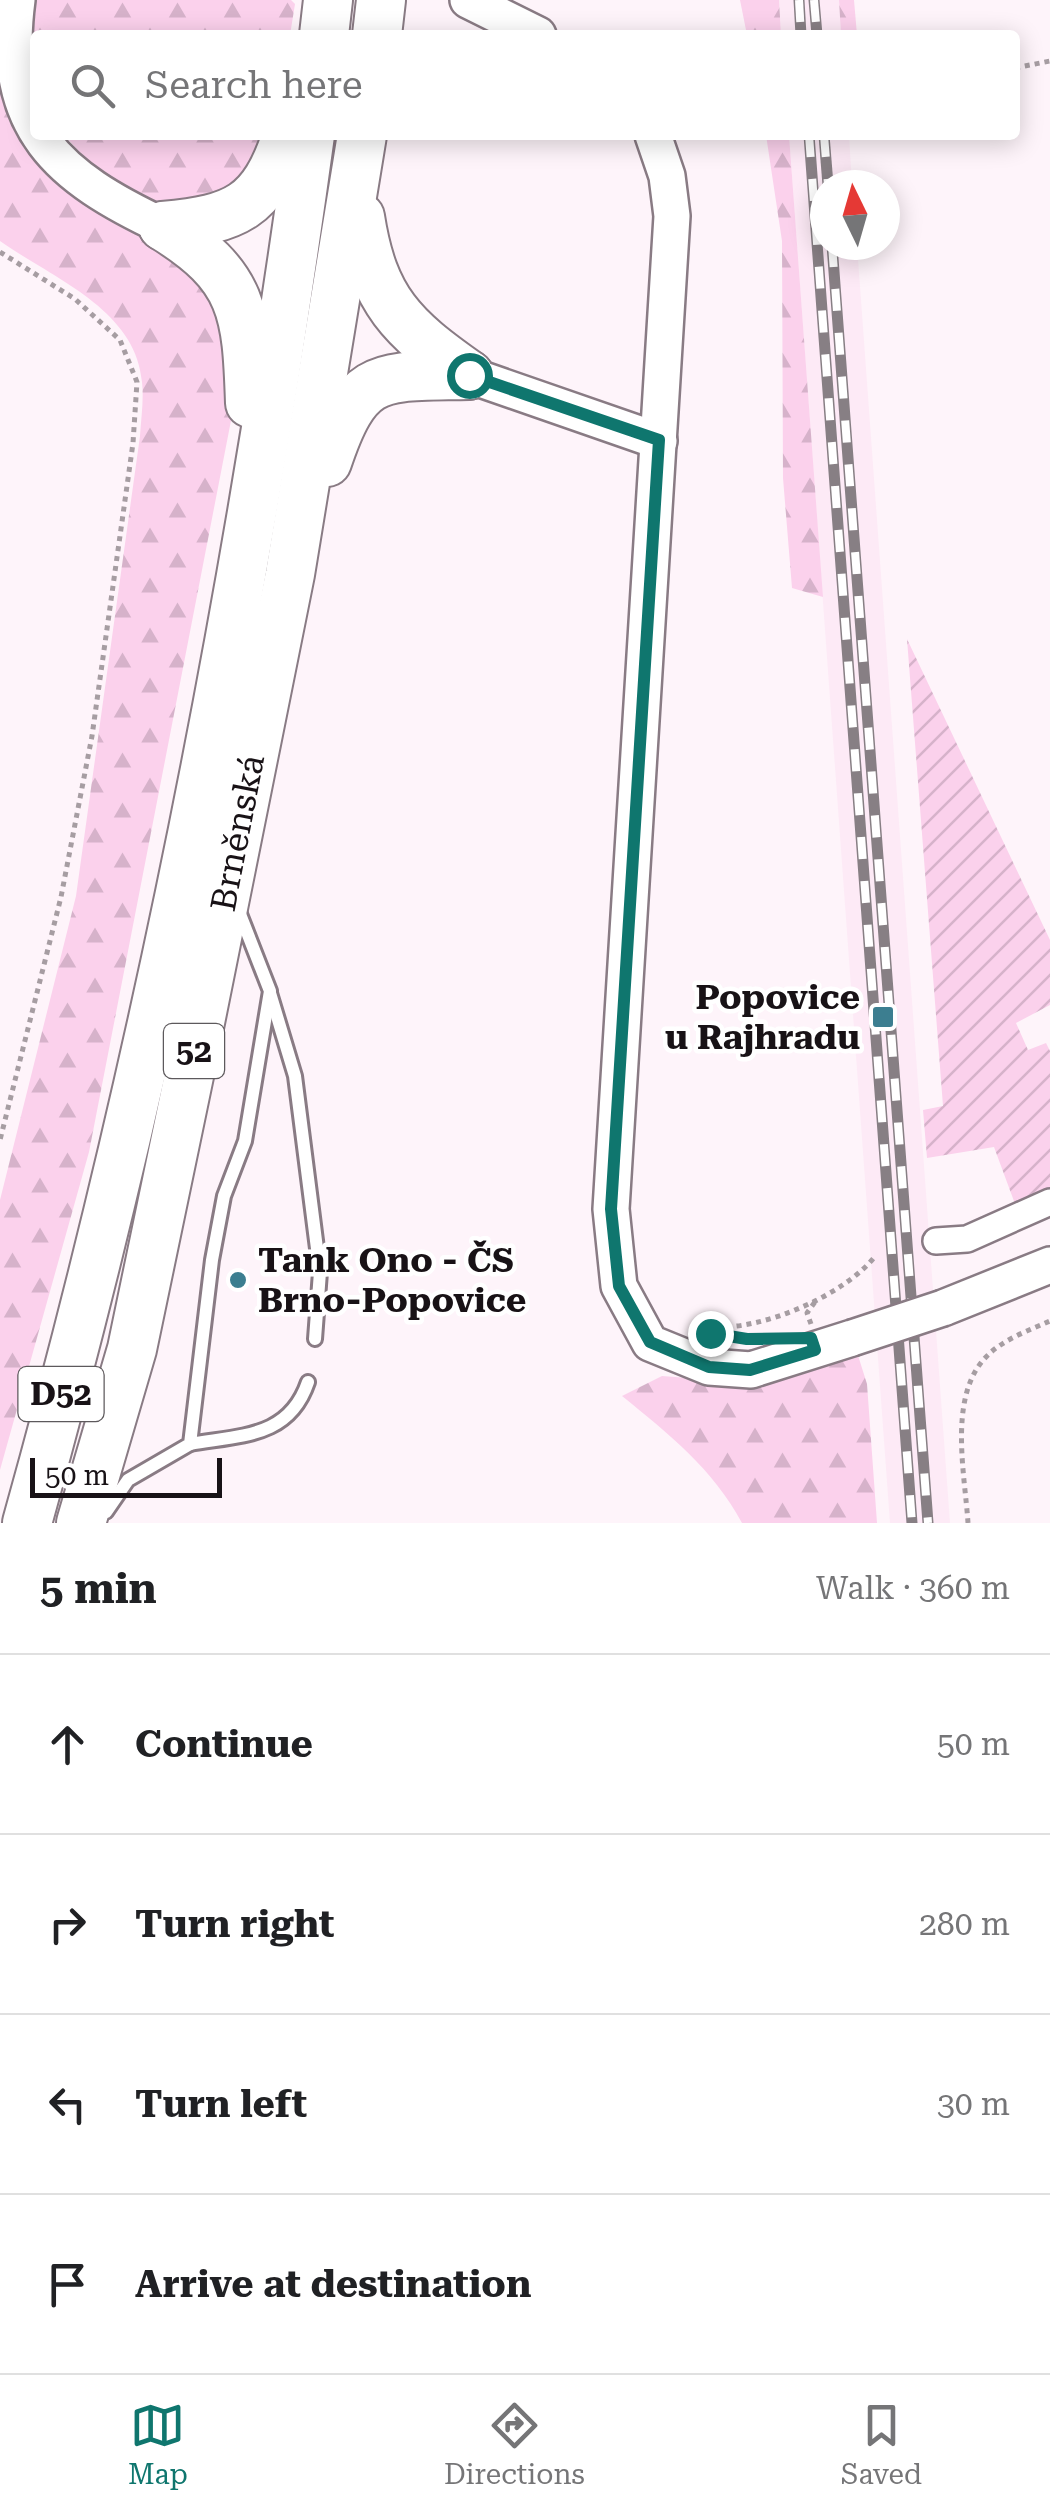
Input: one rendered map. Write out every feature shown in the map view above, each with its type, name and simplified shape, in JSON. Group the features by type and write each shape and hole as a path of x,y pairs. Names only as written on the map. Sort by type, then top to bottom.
{"highway":[{"path":"378,30 381,0"},
{"path":"163,226 206,222 244,208 266,185 285,140"},
{"name":"Brněnská","path":"94,1264 150,1023 253,518 309,140"},
{"name":"Brněnská","path":"81,1523 132,1350 228,884 290,574 361,140"},
{"path":"354,184 364,247 377,288 408,326 469,375"},
{"path":"163,226 214,261 240,308 248,357 253,518"},
{"path":"290,574 341,420 355,398 397,376 469,375"},
{"path":"0,1506 94,1264"},
{"name":"D52","path":"27,1523 94,1264"}],"street":[{"path":"17,0 14,79 18,106 30,131"},
{"path":"468,0 528,30"},
{"path":"35,140 44,153 80,182 163,226"},
{"path":"654,140 667,176 672,216 611,1209 619,1286 650,1342 709,1367 750,1370 943,1308 1050,1265"},
{"path":"469,375 659,440"},
{"path":"936,1241 967,1239 1050,1202"}],"lane":[{"path":"228,884 270,991 295,1076 320,1272 315,1340"},
{"path":"190,1444 212,1260 224,1196 245,1141 270,991"},
{"path":"100,1523 128,1480 190,1444 280,1424 300,1406 308,1382"}],"path":[{"path":"1020,67 1050,61"},
{"path":"0,252 75,299 120,340 137,382 133,444 92,736 61,897 0,1140"},
{"path":"729,1336 710,1333 711,1327 736,1329 780,1316 860,1275 876,1254"},
{"path":"816,1336 807,1313 819,1296"},
{"path":"968,1523 963,1440 970,1385 986,1356 1050,1321"}],"shaded area":[{"path":"779,0 839,0 841,30 781,30"},
{"path":"789,140 849,140 851,170 810,170 810,260 858,260 950,1523 890,1523"}],"green space":[{"path":"34,0 291,0 295,4 291,30 30,30 30,41 29,32"},
{"path":"740,0 779,0 781,30 746,30"},
{"path":"839,0 854,0 857,30 841,30"},
{"path":"0,79 22,135 52,174 218,291 235,400 89,1152 0,1470 0,1200 76,896 143,396 136,356 125,334 108,315 0,241"},
{"path":"69,140 273,140 245,193 165,209 100,174"},
{"path":"767,140 789,140 823,597 792,588 783,478 782,241"},
{"path":"907,639 1050,940 1050,1005 1016,1023 1028,1050 1046,1043 1050,1051 1050,1199 1018,1212 994,1147 927,1158 923,1110 943,1106"},
{"path":"856,1349 867,1384 877,1523 742,1523 704,1469 622,1396 662,1376 740,1382"}],"railway":[{"path":"799,0 801,30"},
{"path":"814,0 817,30"},
{"path":"809,140 912,1523"},
{"path":"824,140 827,170"},
{"path":"833,260 928,1523"}],"place":[{"name":"Popovice u Rajhradu","path":"883,1017"},
{"name":"Tank Ono - ČS Brno-Popovice","path":"238,1280"}],"route":[{"path":"469,375 659,440 611,1209 619,1286 650,1342 709,1367 750,1370 815,1350 811,1338 747,1339 710,1333"}]}
